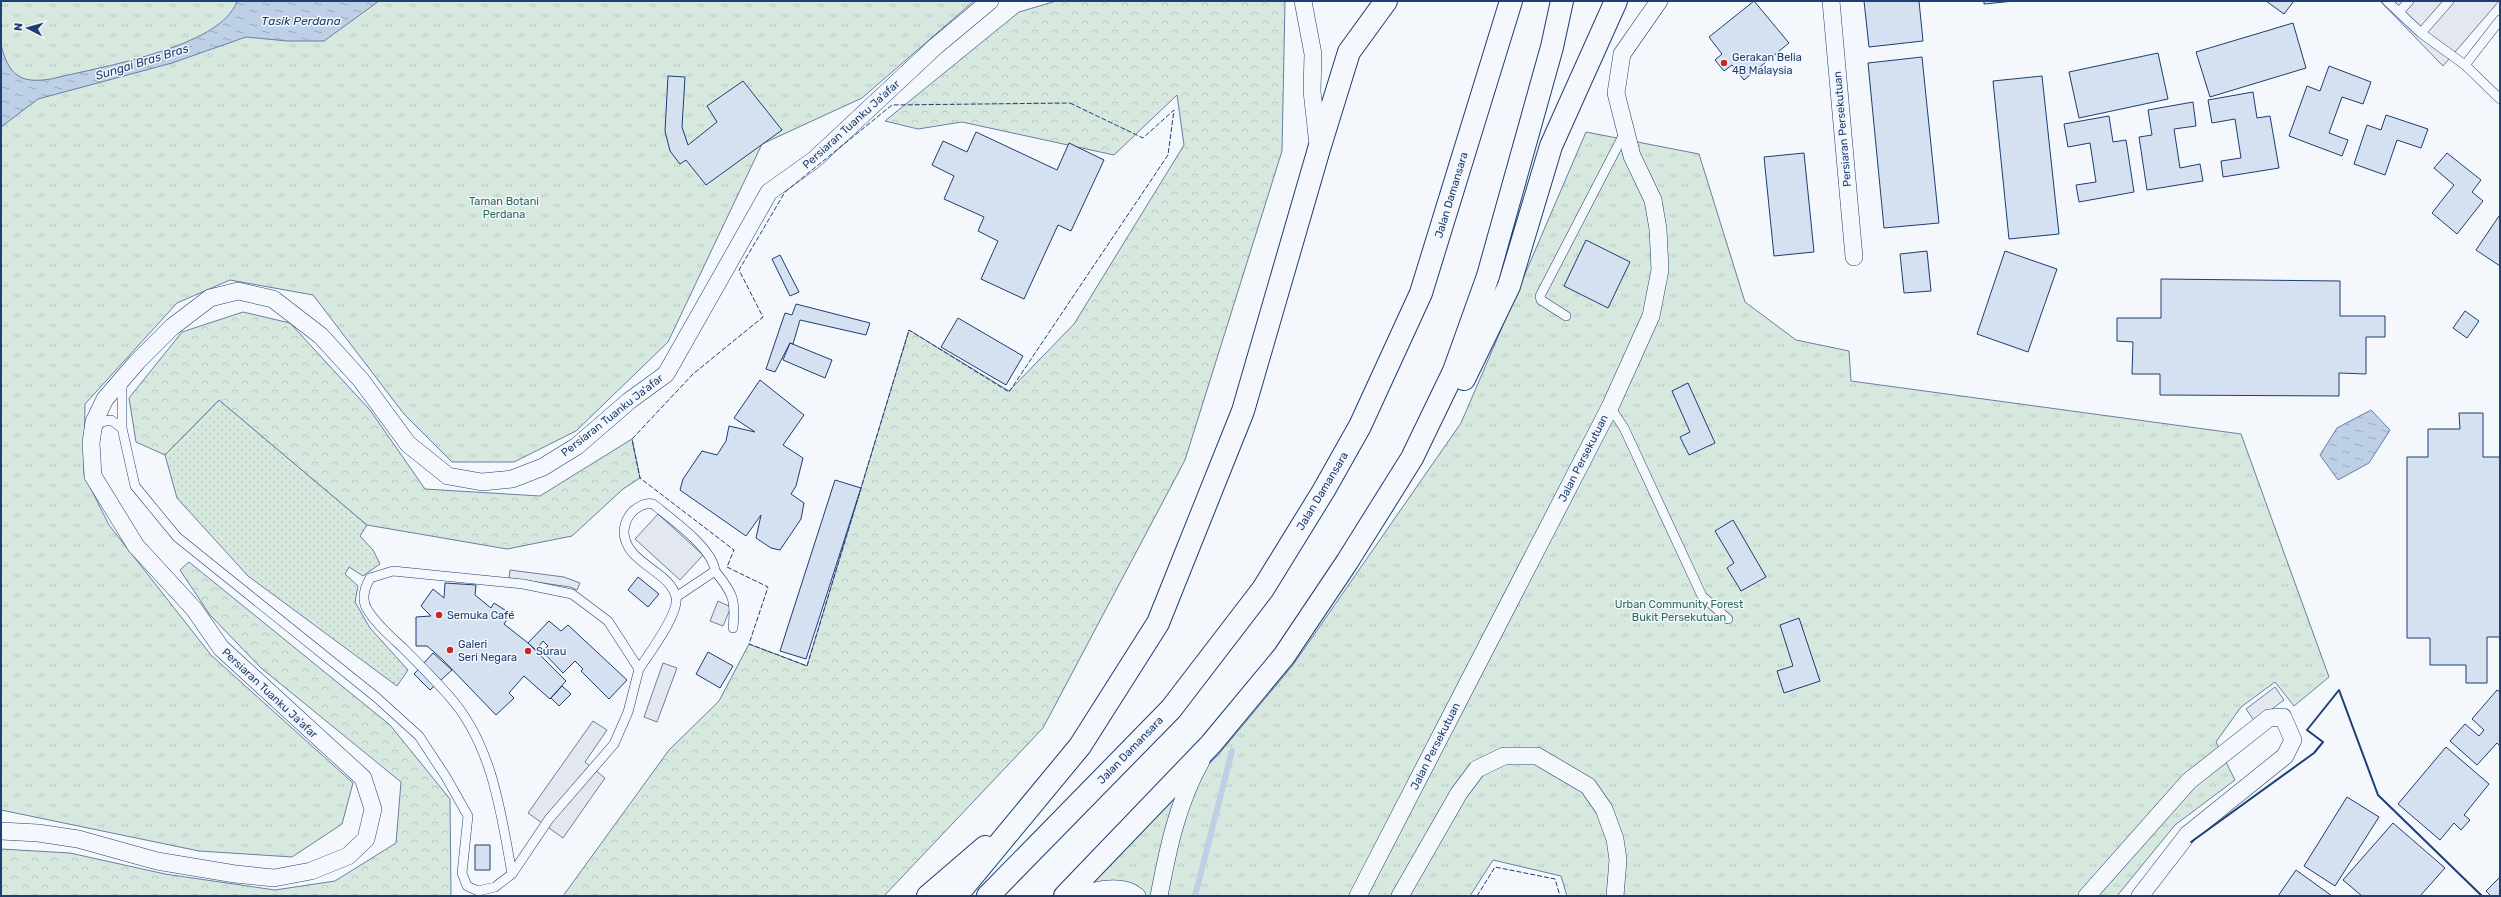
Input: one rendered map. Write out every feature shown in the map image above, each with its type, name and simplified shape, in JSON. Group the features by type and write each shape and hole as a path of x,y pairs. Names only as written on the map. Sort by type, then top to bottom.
{"main road":[{"path":"956,896 1033,805 1080,746 1158,623 1243,411 1319,149 1349,52 1386,1"},
{"name":"Jalan Damansara","path":"988,896 1171,709 1262,589 1324,490 1360,426 1421,293 1511,1"},
{"path":"1412,458 1454,371 1488,276 1552,47 1562,1"},
{"path":"1066,896 1211,744 1284,656 1347,562 1412,458 1453,403 1509,286 1551,146 1616,1"},
{"path":"928,896 1033,805"}],"street":[{"name":"Persiaran Tuanku Ja'afar","path":"1,831 38,833 71,838 157,861 235,874 274,878 311,871 348,856 366,839 373,809 363,778 221,648 194,609 136,546 93,476 92,435 94,422 105,399 172,327 210,298 238,291 273,299 321,336 361,380 408,444 448,476 482,482 512,479 543,467 578,446 629,401 666,374 769,192 814,160 936,46 990,1"},
{"path":"1304,1 1313,54 1312,92 1319,149"},
{"name":"Jalan Persekutuan","path":"1358,896 1610,406 1652,316 1660,270 1658,229 1653,200 1632,156 1616,92 1622,54 1660,1"},
{"name":"Persiaran Persekutuan","path":"1831,1 1854,257"},
{"path":"2087,896 2189,781 2269,718 2283,717 2293,740 2285,756 2188,834 2140,896"},
{"path":"1159,896 1169,844 1178,810 1191,779 1211,744"},
{"path":"1400,896 1459,793 1477,769 1504,756 1537,756 1588,786 1604,809 1615,839 1618,860 1616,896"},
{"path":"1080,896 1089,892 1107,889 1123,890 1137,896"}],"lane":[{"path":"2387,1 2421,33 2465,65 2500,99"},
{"path":"2399,12 2408,1"},
{"path":"2421,33 2449,1"},
{"path":"2465,65 2500,20"},
{"path":"1566,316 1541,300 1540,296 1626,130"},
{"path":"122,380 122,428 135,486 178,538 376,697 419,736 446,777 468,816 462,873 467,886 477,894 495,887 512,874 549,819 614,744 628,712 639,669 676,609 676,597 666,582 629,550 624,541 627,518 634,511 648,503 653,504 698,543 714,563 715,571 730,590 735,605 733,628"},
{"path":"1610,406 1624,428 1702,596 1728,620"},
{"path":"92,435 101,422 111,420 122,428"},
{"path":"512,874 499,800 486,760 464,713 428,672 383,628 367,608 364,593 370,578 393,571 523,584 572,594 608,621 639,669"},
{"path":"676,597 715,571"}],"green space":[{"name":"Taman Botani Perdana","path":"1,1 974,1 862,98 762,144 668,342 576,431 514,462 452,462 404,414 313,295 230,280 177,303 85,404 84,475 109,525 211,655 353,783 342,824 292,857 199,851 1,810"},
{"path":"1056,1 1285,1 1282,151 1185,460 1043,728 884,896 563,896 669,750 719,701 749,644 807,666 909,330 1009,391 1074,324 1184,145 1177,95 1114,155 962,122 918,129 885,121 1019,12"},
{"name":"Urban Community Forest Bukit Persekutuan","path":"1586,132 1699,154 1745,302 1796,340 1849,351 1851,381 2241,434 2329,677 2294,706 2275,682 2241,707 2216,742 2235,780 2175,825 2117,896 1567,896 1561,876 1493,860 1470,896 1077,896 1218,755 1293,665 1461,423"},
{"path":"243,312 290,323 370,410 425,489 540,496 632,439 640,478 623,489 572,536 507,549 367,525 219,400 165,455 136,442 129,398 182,332"},
{"path":"219,400 367,525 360,536 373,550 380,564 363,576 349,567 345,574 358,586 355,602 370,628 408,670 397,686 248,576 177,498 165,455"},
{"path":"189,562 390,725 450,799 451,896 1,896 1,849 70,853 165,874 275,890 335,881 396,843 401,782 261,668 210,615 180,570"}],"shaded area":[{"path":"2380,1 2499,1 2443,66"},
{"path":"658,514 703,555 680,580 635,539"},
{"path":"510,570 564,577 580,583 577,590 570,587 509,578"},
{"path":"718,601 731,607 723,626 710,621"},
{"path":"663,663 677,668 657,722 644,717"},
{"path":"2275,687 2284,700 2255,722 2246,709"},
{"path":"593,721 607,730 585,762 605,778 563,838 528,813"}],"water":[{"name":"Tasik Perdana","path":"237,1 379,1 324,41 287,41 246,37 172,63 38,99 1,127 1,45 8,64 17,75 31,80 51,79 125,62 154,54 183,43 208,31 226,17"},
{"path":"2371,410 2390,430 2369,463 2338,480 2320,455 2337,428"}],"building":[{"path":"1754,1 1789,43 1744,80 1732,65 1724,71 1715,60 1722,54 1709,37"},
{"path":"1864,1 1919,1 1923,41 1869,47"},
{"path":"1984,1 2014,1 1984,4"},
{"path":"2266,1 2294,1 2284,14"},
{"path":"2293,23 2306,68 2210,97 2196,52"},
{"path":"2158,53 2168,99 2079,118 2069,72"},
{"path":"1922,57 1939,223 1884,228 1868,63"},
{"path":"2329,66 2371,82 2363,104 2342,97 2329,133 2348,140 2342,156 2289,136 2307,86 2320,91"},
{"path":"668,76 685,77 682,127 688,145 717,122 707,106 743,81 782,130 706,185 686,160 680,164 670,151 665,131"},
{"path":"2042,76 2059,234 2009,239 1993,81"},
{"path":"2253,92 2257,118 2270,116 2279,168 2223,177 2221,161 2241,158 2235,119 2212,123 2208,100"},
{"path":"2193,102 2196,126 2174,129 2180,168 2200,164 2203,181 2147,190 2139,137 2152,135 2148,110"},
{"path":"2386,115 2428,129 2421,148 2397,140 2385,175 2354,164 2367,125 2381,130"},
{"path":"2109,116 2113,142 2126,140 2134,192 2079,202 2076,185 2096,182 2090,143 2068,147 2064,124"},
{"path":"976,132 1057,170 1069,143 1104,160 1071,231 1058,225 1024,299 981,279 998,241 978,231 984,217 944,199 954,176 932,165 943,141 967,152"},
{"path":"1804,153 1814,252 1774,256 1764,157"},
{"path":"2447,153 2481,180 2472,192 2483,201 2457,234 2432,213 2454,185 2434,168"},
{"path":"2500,216 2500,266 2476,250"},
{"path":"1586,240 1630,262 1608,308 1564,286"},
{"path":"1927,251 1931,291 1904,293 1900,254"},
{"path":"2005,251 2057,269 2028,352 1977,334"},
{"path":"780,255 799,292 790,296 772,259"},
{"path":"2161,279 2340,281 2340,316 2385,316 2385,337 2366,337 2366,374 2339,373 2339,396 2160,395 2160,374 2132,374 2133,342 2117,341 2117,318 2161,318"},
{"path":"796,304 870,323 866,335 800,320 793,344 790,343 775,372 766,369 785,313 792,315"},
{"path":"2465,311 2479,321 2467,338 2453,328"},
{"path":"958,318 1023,356 1006,385 941,347"},
{"path":"790,343 832,360 825,378 783,360"},
{"path":"760,380 804,415 783,445 803,458 796,486 791,494 804,503 801,519 780,550 771,548 756,538 761,515 746,536 680,490 683,479 702,451 717,455 726,441 729,426 755,432 734,418"},
{"path":"1688,383 1715,443 1689,455 1680,437 1690,432 1672,391"},
{"path":"2459,413 2483,413 2483,457 2500,457 2500,637 2487,637 2487,683 2466,683 2466,665 2430,665 2430,638 2407,638 2407,457 2428,457 2428,429 2460,429"},
{"path":"835,480 861,488 806,659 780,651"},
{"path":"1733,520 1766,577 1741,591 1727,568 1734,563 1715,531"},
{"path":"638,577 659,594 648,607 628,590"},
{"path":"445,583 476,585 475,595 491,608 494,603 511,614 504,624 528,643 566,681 550,699 524,676 509,693 514,698 496,715 442,659 427,646 416,646 416,617 431,616 421,606 433,589 444,598"},
{"path":"1799,618 1820,681 1784,693 1777,671 1793,666 1780,625"},
{"path":"549,621 561,631 568,625 627,680 609,699 581,671 583,669 575,661 563,673 542,651 548,646 543,641 536,650 528,643"},
{"path":"708,652 733,666 720,688 696,674"},
{"path":"433,653 452,670 430,690 414,674"},
{"path":"562,686 571,694 559,706 551,698"},
{"path":"2497,690 2500,692 2500,746 2497,743 2477,765 2450,741 2465,724 2479,736 2484,730 2472,719"},
{"path":"2446,747 2489,784 2464,815 2470,820 2461,830 2454,823 2440,840 2398,804"},
{"path":"2347,797 2379,817 2335,886 2304,866"},
{"path":"2393,823 2445,868 2420,896 2362,896 2343,880"},
{"path":"475,845 490,845 490,870 475,870"},
{"path":"2296,870 2332,896 2278,896"},
{"path":"2500,877 2500,896 2491,896 2486,891"}],"waterway":[{"path":"1195,896 1232,751"}],"fence":[{"path":"1070,103 1143,138 1174,110 1168,155 1009,392 909,330 807,666 749,644 768,587 727,567 734,550 640,478 632,439 693,374 763,317 739,270 785,192 892,105 1070,103"},
{"path":"1477,896 1495,867 1555,879 1560,896"}],"wall":[{"path":"2191,842 2314,753 2323,742 2307,730 2339,690 2378,795 2482,896"}],"place":[{"name":"Gerakan Belia 4B Malaysia","path":"1724,63"},
{"name":"Semuka Café","path":"439,615"},
{"name":"Galeri Seri Negara","path":"450,650"},
{"name":"Surau","path":"528,651"}],"water label":[{"name":"Sungai Bras Bras","path":"142,62"}]}
